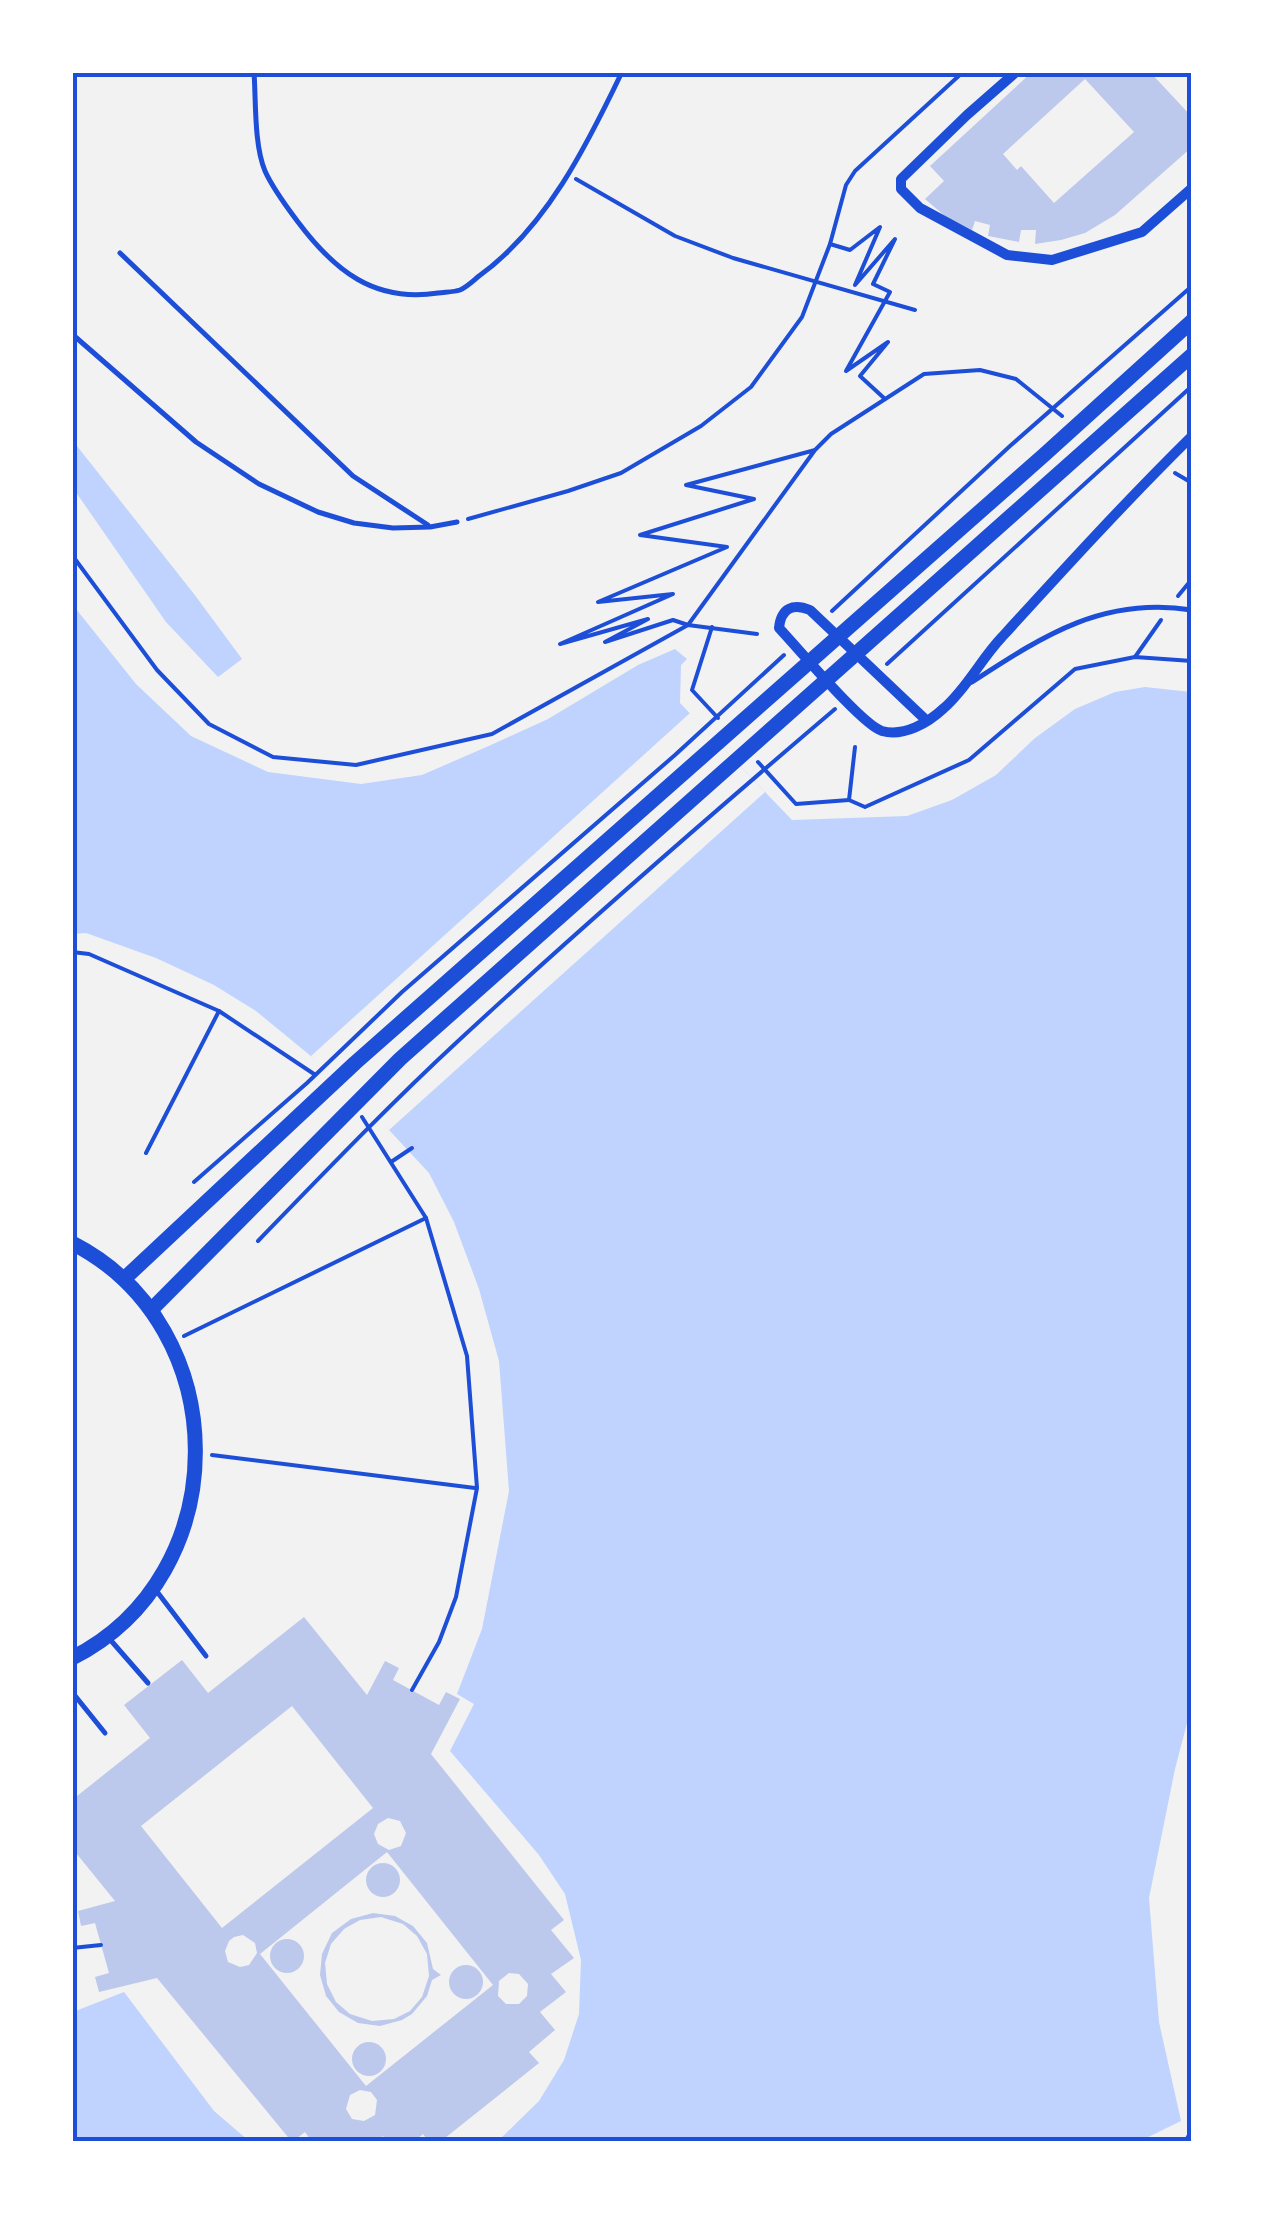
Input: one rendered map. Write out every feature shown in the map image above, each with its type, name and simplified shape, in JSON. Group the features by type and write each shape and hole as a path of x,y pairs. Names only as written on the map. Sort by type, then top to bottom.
{"main road":[{"path":"124,1279 355,1063 1192,321"},
{"path":"151,1310 400,1059 1192,355"},
{"path":"72,1242 124,1279 151,1310 171,1343 186,1378 197,1454 194,1491 170,1561 130,1616 72,1658"}],"street":[{"path":"1016,72 902,179 901,189 920,208 1007,255 1052,260 1142,232 1192,188"},
{"path":"928,721 810,610 793,606 780,618 780,628 870,726 893,733 907,731 928,721 946,707 994,645 1192,436"}],"lane":[{"path":"72,80 75,72"},
{"path":"254,72 264,168 283,202 318,248 368,286 426,295 461,290 494,266 517,242 568,175 622,72"},
{"path":"120,252 353,476 430,527"},
{"path":"72,334 196,442 259,484 318,512 354,523 393,528 457,522"},
{"path":"961,689 1051,632 1090,616 1140,606 1192,610"},
{"path":"154,1587 206,1656"},
{"path":"107,1636 148,1682"},
{"path":"72,1692 105,1733"}],"path":[{"path":"457,522 620,472 700,426 751,386 802,318 830,244 846,185 855,171 963,72"},
{"path":"568,175 675,236 733,258 915,310"},
{"path":"830,244 850,250 880,227 855,285 895,238 872,284 890,292 846,371 888,342 860,376 885,399"},
{"path":"820,622 1192,286"},
{"path":"72,555 157,670 209,724 274,757 356,765 492,734 688,625 815,450 831,434 924,374 980,370 1016,379 1074,427"},
{"path":"888,664 1192,386"},
{"path":"758,634 673,620 605,642 648,619 560,644 673,594 598,602 727,548 640,535 754,500 686,486 815,450"},
{"path":"1163,465 1192,483"},
{"path":"194,1182 402,992 791,649"},
{"path":"855,746 850,800 865,807 969,760 1075,670 1135,657 1192,661"},
{"path":"258,1241 456,1043 702,822 845,700"},
{"path":"72,952 89,954 219,1011 318,1077"},
{"path":"146,1153 219,1011"},
{"path":"360,1115 426,1218 467,1356 477,1488 456,1597 439,1642 412,1690"},
{"path":"391,1162 412,1148"},
{"path":"171,1343 426,1218"},
{"path":"197,1454 477,1488"},
{"path":"72,1948 101,1945"},
{"path":"1185,2142 1192,2130"}],"water":[{"path":"73,441 242,659 218,677 166,622 73,488"},
{"path":"72,604 136,684 191,736 268,772 361,784 422,775 548,719 638,665 675,649 687,659 681,665 680,703 792,820 907,816 952,800 996,775 1035,738 1075,709 1115,692 1145,687 1191,692 1192,1704 1149,1898 1159,2022 1181,2121 1138,2142 498,2141 539,2101 564,2060 579,2014 581,1960 565,1894 539,1855 450,1751 474,1704 457,1694 482,1629 509,1491 499,1361 479,1289 454,1222 429,1173 351,1089 256,1011 214,985 156,958 86,933 73,934"},
{"path":"124,1992 214,2111 249,2141 73,2141 73,2012"}],"pier":[{"path":"690,713 765,792 389,1130 311,1056"}],"building":[{"path":"1032,72 1150,72 1192,117 1192,147 1115,215 1085,233 1061,240 1035,244 1036,230 1021,230 1019,242 988,236 990,225 975,221 972,230 946,217 925,199 944,181 930,166","holes":["1085,79 1134,132 1054,203 1021,166 1017,170 1003,154"]},
{"path":"304,1617 367,1695 385,1661 399,1668 393,1680 439,1705 446,1692 460,1699 431,1754 564,1920 551,1930 574,1958 551,1974 566,1992 540,2012 555,2030 529,2052 539,2063 440,2142 429,2142 423,2134 414,2142 388,2142 383,2136 377,2142 312,2142 305,2132 292,2142 157,1978 99,1992 95,1977 109,1973 95,1923 81,1926 78,1911 115,1901 72,1848 72,1800 150,1738 124,1705 182,1660 208,1693","holes":["292,1706 373,1808 222,1928 141,1826","388,1818 400,1821 406,1833 401,1846 389,1850 378,1844 374,1834 378,1824","387,1852 493,1985 366,2086 260,1954","243,1935 255,1943 257,1953 249,1965 240,1967 228,1962 225,1951 229,1941","509,1973 519,1974 528,1984 527,1996 519,2004 506,2004 498,1996 499,1981","360,2090 371,2092 377,2100 375,2115 364,2121 352,2119 346,2109 350,2095"]},
{"path":"383,1863 395,1868 400,1880 395,1892 383,1897 371,1892 366,1880 371,1868"},
{"path":"373,1913 395,1916 413,1926 427,1943 433,1969 441,1975 432,1980 427,1996 412,2014 402,2020 380,2026 358,2023 339,2012 326,1996 320,1975 322,1954 332,1933 351,1919","holes":["381,1917 403,1924 417,1936 427,1954 429,1976 422,1997 410,2011 394,2019 372,2021 350,2014 336,2002 327,1984 325,1963 331,1944 344,1929 360,1920"]},
{"path":"287,1939 299,1944 304,1956 299,1968 287,1973 275,1968 270,1956 275,1944"},
{"path":"466,1965 478,1970 483,1982 478,1994 466,1999 454,1994 449,1982 454,1970"},
{"path":"369,2042 381,2047 386,2059 381,2071 369,2076 357,2071 352,2059 357,2047"}]}
